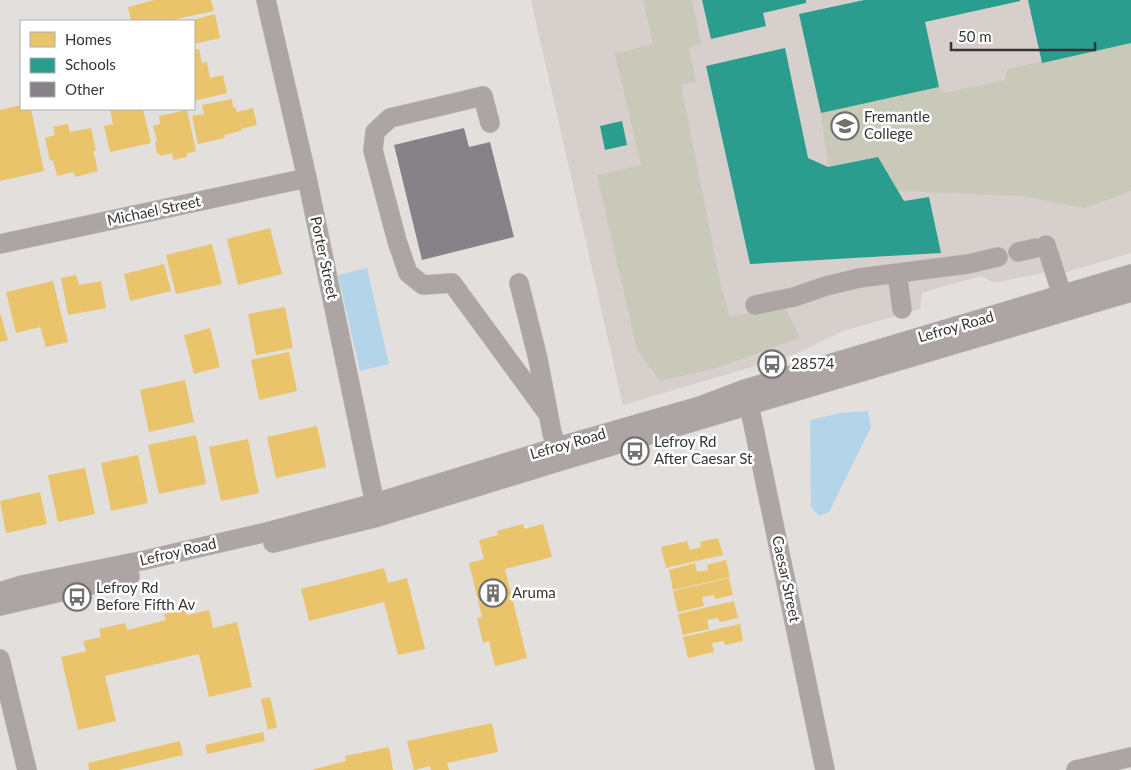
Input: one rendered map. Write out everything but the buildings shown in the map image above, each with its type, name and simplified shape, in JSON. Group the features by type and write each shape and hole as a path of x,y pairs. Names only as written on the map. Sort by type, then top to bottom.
{"street":[{"name":"Porter Street","path":"266,0 307,178 376,510"},
{"path":"490,123 483,96 474,98 390,118 375,132 373,150 397,241 408,273 423,285 452,283 548,414"},
{"name":"Michael Street","path":"0,244 307,178"},
{"path":"1033,248 1062,295"},
{"path":"754,305 794,297 843,282 968,264 998,257"},
{"path":"897,273 902,308"},
{"name":"Lefroy Road","path":"747,398 1131,274"},
{"path":"518,283 538,359 548,414 559,454"},
{"name":"Lefroy Road","path":"0,606 322,532 376,510 559,454 700,406 747,398 1131,292"},
{"name":"Caesar Street","path":"747,398 826,770"},
{"name":"Lefroy Road","path":"0,592 22,585 376,510"},
{"path":"0,659 27,770"},
{"path":"1076,770 1131,757"}],"shaded area":[{"name":"Fremantle College","path":"531,0 1131,0 1131,253 1064,273 1061,266 1042,273 994,283 982,276 941,287 922,293 920,309 843,331 795,354 623,405"}],"green space":[{"path":"643,0 692,0 701,44 689,48 696,82 681,85 721,286 730,317 784,306 800,338 717,368 660,381 637,350 597,175 641,165 615,54 653,44"},
{"path":"1131,43 1131,191 1085,208 1022,196 898,191 878,157 828,167 821,113 939,87 944,93 1005,80 1007,69"}],"water":[{"path":"367,268 389,364 360,371 338,275"},
{"path":"868,411 871,427 829,512 819,516 811,507 810,420 840,413"}],"place":[{"name":"Fremantle College","path":"845,126"},
{"name":"28574","path":"772,364"},
{"name":"Lefroy Rd After Caesar St","path":"635,451"},
{"name":"Aruma","path":"493,593"},
{"name":"Lefroy Rd Before Fifth Av","path":"77,597"}]}
